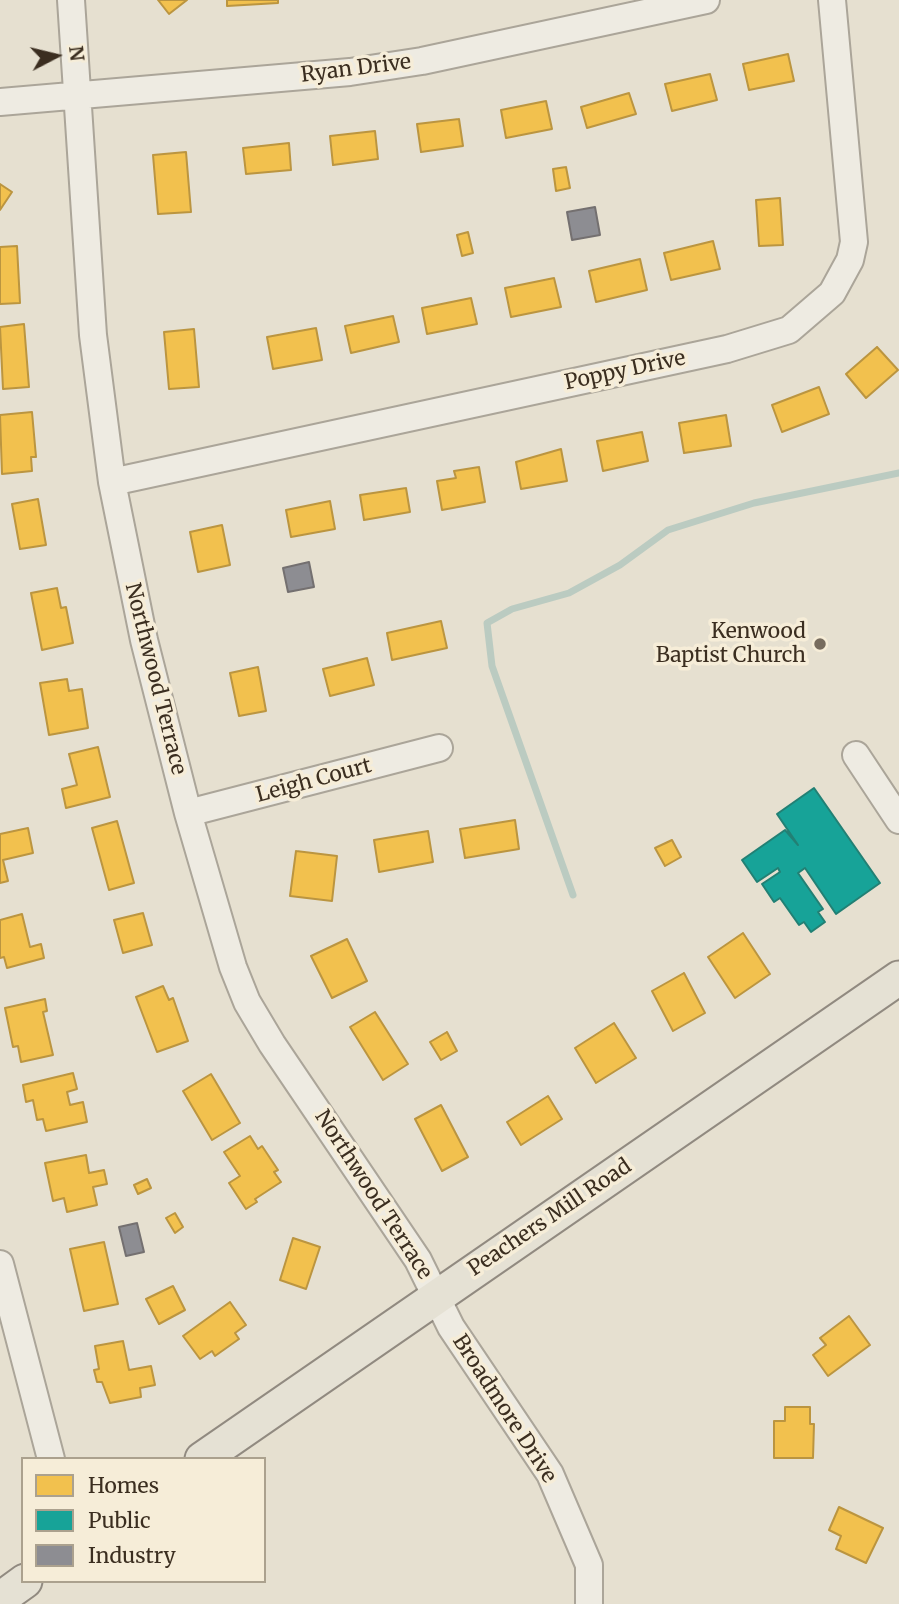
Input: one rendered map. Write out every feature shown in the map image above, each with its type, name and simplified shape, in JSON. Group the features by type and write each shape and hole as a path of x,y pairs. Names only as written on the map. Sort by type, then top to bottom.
{"main road":[{"name":"Peachers Mill Road","path":"205,1457 899,978"},
{"path":"0,1599 22,1583"}],"street":[{"name":"Northwood Terrace","path":"71,0 93,335 112,482 144,640 188,813 229,956 247,1002 272,1044 418,1260 437,1295"},
{"name":"Ryan Drive","path":"0,102 350,72 422,61 706,0"},
{"name":"Poppy Drive","path":"112,482 738,346 789,330 832,293 850,260 853,242 832,0"},
{"name":"Leigh Court","path":"188,813 439,748"},
{"path":"856,755 899,820"},
{"path":"0,1264 50,1457"},
{"name":"Broadmore Drive","path":"437,1295 451,1327 550,1474 589,1565 589,1604"}],"building: Homes":[{"path":"158,0 187,0 169,14"},
{"path":"227,0 278,0 278,3 227,6"},
{"path":"788,54 794,81 749,90 743,64"},
{"path":"710,74 717,100 672,111 665,84"},
{"path":"629,93 636,114 587,128 581,107"},
{"path":"546,101 552,129 506,138 501,110"},
{"path":"459,119 463,146 421,152 417,124"},
{"path":"375,131 378,159 333,165 330,136"},
{"path":"289,143 291,170 246,174 243,148"},
{"path":"186,152 191,212 158,214 153,155"},
{"path":"566,167 570,188 556,191 553,169"},
{"path":"0,184 12,192 0,210"},
{"path":"780,198 783,245 759,246 756,200"},
{"path":"468,232 473,253 462,256 457,235"},
{"path":"713,241 720,269 671,280 664,253"},
{"path":"17,246 20,303 0,304 0,247"},
{"path":"640,259 647,290 596,302 589,271"},
{"path":"554,278 561,307 511,317 505,288"},
{"path":"471,298 477,324 427,334 422,308"},
{"path":"393,316 399,342 351,353 345,326"},
{"path":"24,324 29,387 3,389 0,327"},
{"path":"316,328 322,360 273,369 267,337"},
{"path":"194,329 199,387 169,389 164,332"},
{"path":"877,347 898,370 866,398 846,374"},
{"path":"819,387 829,414 782,432 772,405"},
{"path":"32,412 36,457 31,457 32,471 2,474 0,415"},
{"path":"726,415 731,446 684,453 679,423"},
{"path":"642,432 648,461 603,471 597,441"},
{"path":"561,449 567,481 521,489 516,462"},
{"path":"479,467 485,502 442,510 437,481 456,478 454,471"},
{"path":"406,488 410,512 364,520 360,495"},
{"path":"38,499 46,545 20,549 12,504"},
{"path":"330,501 335,529 291,537 286,510"},
{"path":"222,525 230,565 198,572 190,532"},
{"path":"57,588 61,608 66,607 73,643 42,650 31,593"},
{"path":"441,621 447,648 392,660 387,633"},
{"path":"367,658 374,685 330,696 323,669"},
{"path":"258,667 266,711 239,716 230,673"},
{"path":"67,679 69,691 82,689 88,728 49,735 40,683"},
{"path":"98,747 110,797 66,808 62,789 77,785 69,754"},
{"path":"515,820 519,849 465,858 460,829"},
{"path":"117,821 134,883 109,890 92,828"},
{"path":"28,828 33,853 3,860 8,881 0,883 0,834"},
{"path":"428,831 433,862 379,872 374,840"},
{"path":"672,840 681,857 665,866 655,848"},
{"path":"296,851 337,856 332,901 290,896"},
{"path":"143,913 152,945 123,953 114,920"},
{"path":"22,914 30,947 41,944 44,958 7,968 4,957 0,958 0,920"},
{"path":"743,933 770,974 735,998 708,957"},
{"path":"347,939 367,981 332,998 311,956"},
{"path":"684,973 705,1013 673,1031 652,991"},
{"path":"163,986 169,1000 173,998 188,1041 157,1052 136,997"},
{"path":"45,999 47,1011 43,1012 53,1055 21,1062 18,1046 13,1047 5,1008"},
{"path":"375,1012 408,1064 383,1080 350,1027"},
{"path":"614,1023 636,1058 596,1083 575,1048"},
{"path":"447,1032 457,1051 441,1060 430,1042"},
{"path":"73,1073 77,1089 67,1092 70,1105 83,1102 87,1122 46,1131 43,1119 37,1120 33,1100 26,1102 23,1085"},
{"path":"211,1074 240,1123 212,1140 183,1091"},
{"path":"548,1096 562,1119 521,1145 507,1122"},
{"path":"441,1105 468,1157 442,1171 415,1119"},
{"path":"250,1136 258,1149 262,1146 278,1170 274,1172 281,1182 255,1199 257,1202 246,1209 229,1183 240,1176 224,1152"},
{"path":"86,1155 89,1173 104,1170 107,1184 93,1187 97,1205 67,1212 64,1198 53,1201 45,1163"},
{"path":"147,1179 151,1188 138,1194 134,1185"},
{"path":"175,1213 183,1227 175,1233 166,1218"},
{"path":"293,1238 320,1247 306,1289 280,1280"},
{"path":"104,1242 118,1304 84,1311 70,1249"},
{"path":"173,1286 185,1310 159,1324 146,1299"},
{"path":"230,1302 246,1325 235,1333 239,1339 215,1356 212,1351 200,1359 183,1336"},
{"path":"849,1316 870,1345 828,1376 813,1355 826,1345 820,1338"},
{"path":"123,1341 129,1370 151,1366 155,1385 140,1388 141,1397 110,1403 102,1382 97,1382 94,1370 99,1369 95,1346"},
{"path":"785,1407 810,1407 810,1424 814,1424 813,1458 774,1458 774,1421 785,1421"},
{"path":"839,1507 883,1528 866,1563 836,1549 841,1536 829,1530"}],"building: Public":[{"path":"814,788 880,883 836,914 805,868 798,873 823,909 818,912 825,922 811,932 804,922 799,925 780,898 774,902 762,884 780,872 778,868 757,882 742,860 785,830 798,845 777,814"}],"building: Industry":[{"path":"595,207 600,235 572,240 567,212"},
{"path":"309,562 314,587 288,592 283,568"},
{"path":"137,1223 144,1252 126,1256 119,1227"}],"waterway":[{"path":"573,895 492,666 487,623 512,609 569,593 620,565 668,530 754,503 899,473"}],"place":[{"name":"Kenwood Baptist Church","path":"820,644"}]}
